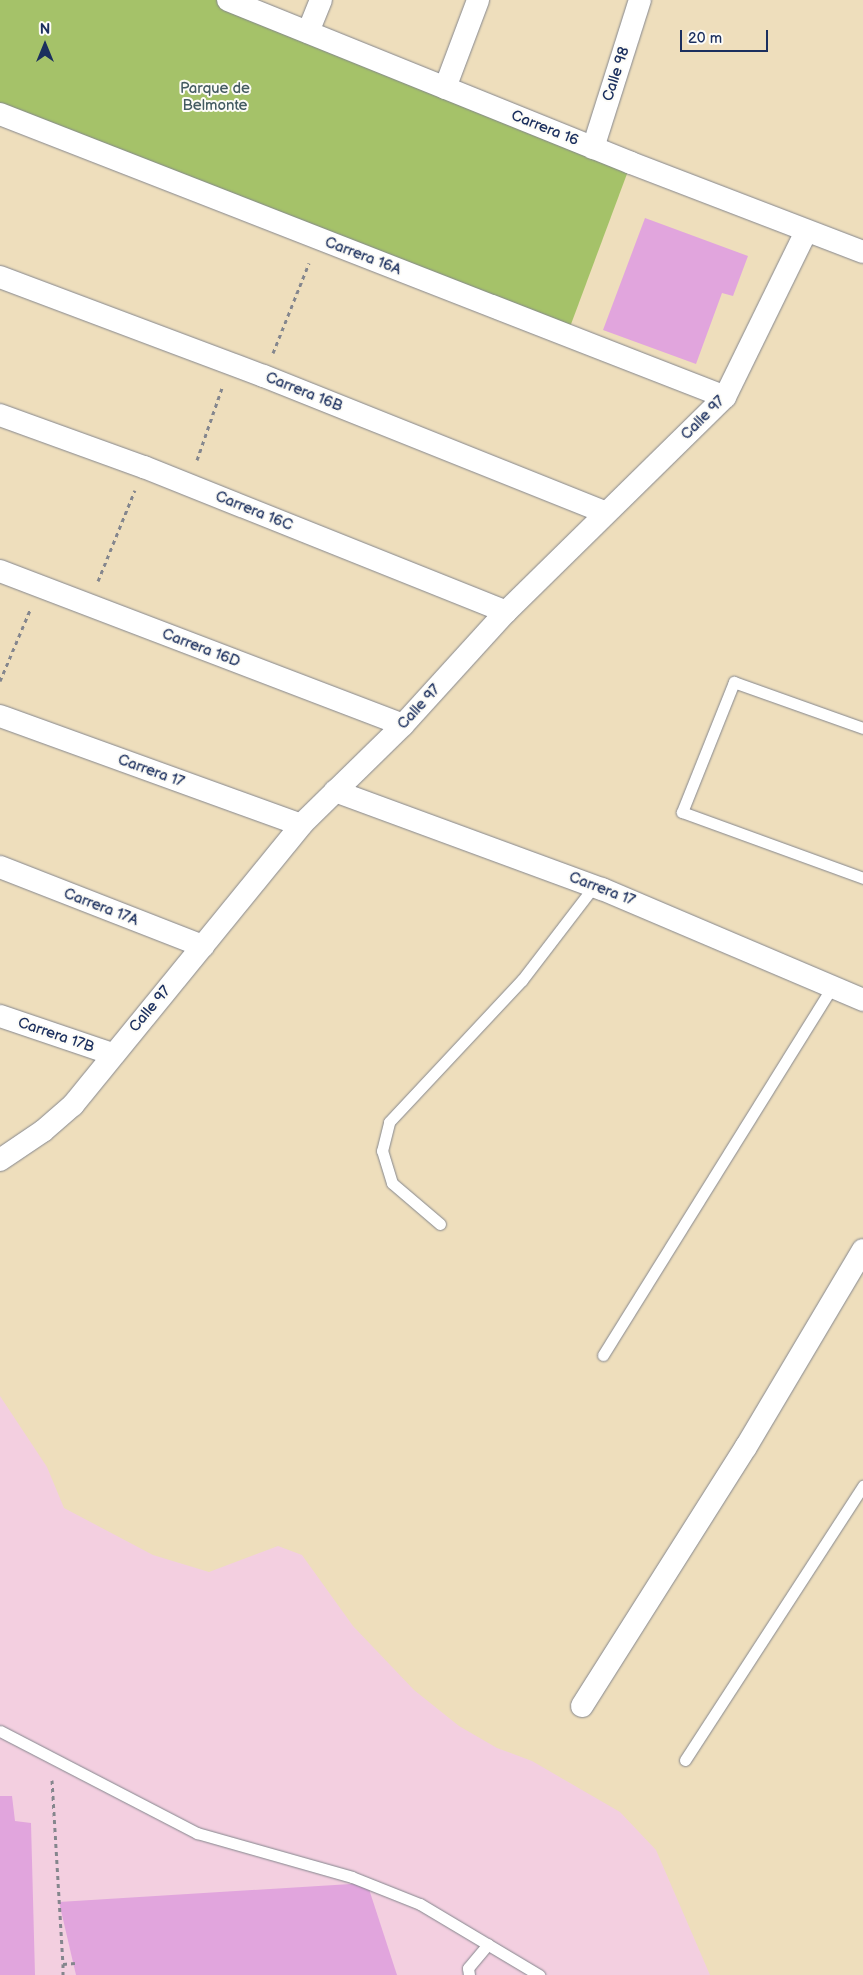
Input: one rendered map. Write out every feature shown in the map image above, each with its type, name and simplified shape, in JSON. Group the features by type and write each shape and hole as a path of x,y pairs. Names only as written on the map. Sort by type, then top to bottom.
{"street":[{"name":"Carrera 16","path":"228,0 593,148 806,232 863,252"},
{"path":"308,32 321,0"},
{"path":"445,88 478,0"},
{"name":"Calle 98","path":"593,148 640,0"},
{"name":"Carrera 16A","path":"0,114 725,397"},
{"name":"Calle 97","path":"0,1160 43,1131 73,1104 301,825 403,725 506,612 725,397 806,232"},
{"name":"Carrera 16B","path":"0,276 264,376 606,512"},
{"name":"Carrera 16C","path":"0,415 188,484 506,612"},
{"name":"Carrera 16D","path":"0,571 403,725"},
{"name":"Carrera 17","path":"0,716 301,825"},
{"name":"Carrera 17","path":"335,791 594,886 863,1000"},
{"name":"Carrera 17A","path":"0,867 203,946"},
{"name":"Carrera 17B","path":"0,1016 112,1054"},
{"path":"582,1706 746,1447 863,1250"}],"lane":[{"path":"863,728 734,682 682,812 863,878"},
{"path":"845,721 863,721"},
{"path":"440,1224 392,1183 382,1151 389,1122 522,980 594,886"},
{"path":"603,1356 832,987"},
{"path":"685,1760 863,1486"},
{"path":"0,1731 197,1833 392,1892 488,1944 539,1975"},
{"path":"469,1975 468,1968 488,1944"}],"path":[{"path":"264,376 319,239"},
{"path":"188,484 230,364"},
{"path":"88,605 144,467"},
{"path":"0,681 40,586"},
{"path":"45,1775 52,1780 63,1975"},
{"path":"63,1964 75,1963"}],"shaded area":[{"path":"0,1396 47,1467 64,1508 153,1555 209,1572 278,1546 302,1555 353,1626 414,1690 459,1726 497,1748 532,1761 620,1812 656,1850 710,1975 0,1975"}],"green space":[{"name":"Parque de Belmonte","path":"0,0 228,0 631,163 567,335 0,114"}],"building":[{"path":"645,218 748,256 733,296 722,293 696,364 603,330"},
{"path":"0,1796 12,1796 15,1821 31,1823 35,1975 0,1975"},
{"path":"367,1883 397,1975 76,1975 59,1902"}]}
